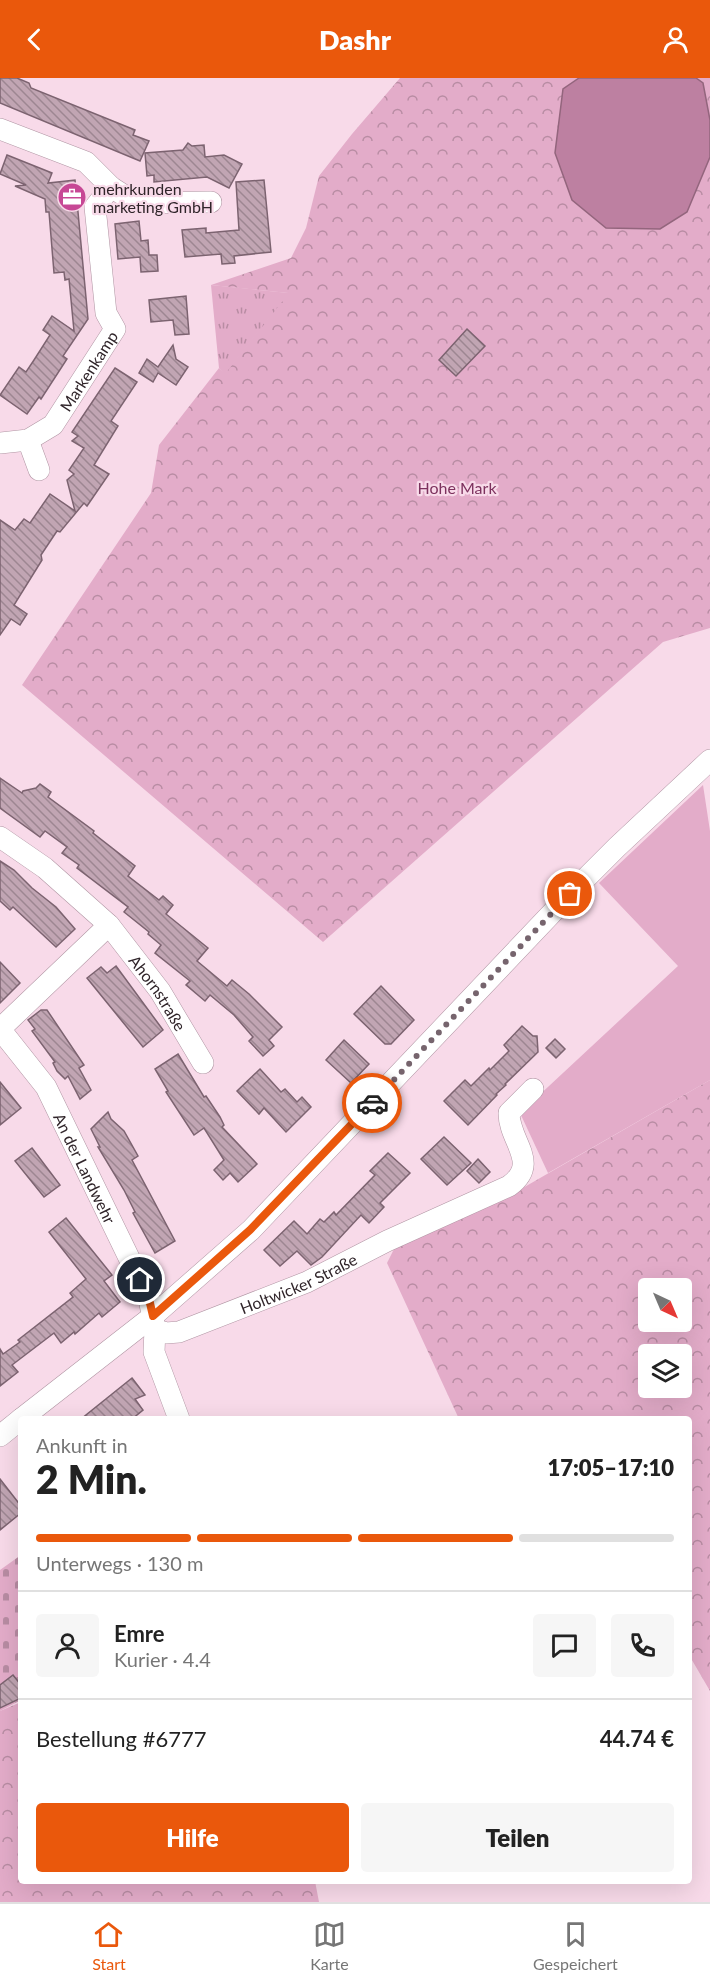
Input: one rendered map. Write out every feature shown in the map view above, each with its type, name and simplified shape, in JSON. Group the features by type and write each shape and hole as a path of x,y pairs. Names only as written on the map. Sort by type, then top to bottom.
{"street":[{"path":"0,129 86,162 111,187 136,203 211,202"},
{"name":"Markenkamp","path":"0,443 28,440 53,425 116,329 106,313 95,207 111,187"},
{"path":"28,440 39,470"},
{"path":"23,1416 154,1322 298,1182 547,917 617,847 710,760"},
{"name":"Ahornstraße","path":"0,837 45,868 109,926 160,991 203,1063"},
{"path":"0,1029 109,926"},
{"name":"An der Landwehr","path":"0,1029 46,1087 149,1299 154,1322 154,1352 178,1416"},
{"name":"Holtwicker Straße","path":"154,1322 166,1333 179,1332 307,1282 387,1241 508,1186 517,1180 524,1169 523,1156 509,1113 533,1089"}],"green space":[{"name":"Hohe Mark","path":"400,78 710,78 710,628 663,642 323,942 22,685 151,493 159,445 219,368 225,373 288,293 211,285 291,258 306,228 319,176"},
{"path":"211,285 289,293 225,374 219,368"},
{"path":"703,785 710,831 710,1080 548,1173 520,1113 678,966 599,883"},
{"path":"710,1080 710,1691 692,1660 692,1416 458,1416 387,1263 394,1249 502,1200"},
{"path":"18,1557 18,1702 0,1711 0,1570"},
{"path":"18,1703 18,1884 316,1884 319,1902 0,1902 0,1711"}],"shaded area":[{"path":"579,78 696,78 703,83 710,120 710,157 687,212 660,229 606,228 572,200 555,153 563,89"}],"building":[{"path":"0,78 17,78 29,83 31,88 135,130 133,135 149,141 140,161 0,103"},
{"path":"188,143 192,146 204,145 205,157 224,155 242,164 229,188 207,177 154,182 154,175 147,176 145,153 183,150"},
{"path":"7,155 52,173 48,183 75,180 88,319 63,356 67,359 41,399 39,397 27,414 0,395 19,367 26,372 34,360 50,335 43,330 52,316 74,331 69,279 65,280 64,272 54,273 49,212 46,212 45,199 15,186 26,185 0,174"},
{"path":"264,180 271,252 234,256 235,263 222,264 221,254 185,257 182,230 206,228 206,233 239,230 236,182"},
{"path":"139,221 141,241 148,240 149,255 157,255 158,271 141,272 140,257 118,259 115,224"},
{"path":"186,296 189,334 175,335 173,320 151,322 149,300"},
{"path":"467,329 485,346 456,376 439,360"},
{"path":"173,345 176,359 188,367 176,385 158,373 153,382 139,373 147,359 158,367"},
{"path":"115,368 137,382 111,421 118,426 94,465 109,474 87,506 84,503 60,532 57,531 14,605 27,614 20,625 11,619 0,635 0,520 15,530 24,519 30,523 50,494 75,511 67,480 74,474 69,470 84,448 72,441 78,436 72,432"},
{"path":"0,778 22,793 40,784 51,792 48,797 94,831 93,833 135,866 128,876 159,900 163,896 173,905 166,914 208,948 197,961 227,986 232,980 282,1027 269,1040 274,1046 263,1056 249,1041 253,1037 234,1015 210,995 205,1001 186,985 190,981 155,953 161,945 124,912 128,907 77,868 79,865 62,853 67,847 45,831 40,837 0,808"},
{"path":"0,861 14,870 56,907 75,929 56,947 13,907 10,910 0,901"},
{"path":"0,962 20,983 0,1003"},
{"path":"116,966 163,1030 143,1047 87,978 101,967 107,973"},
{"path":"381,986 414,1020 391,1044 385,1044 354,1014"},
{"path":"41,1010 47,1010 84,1065 79,1068 91,1090 80,1099 68,1076 65,1079 57,1071 53,1063 55,1062 32,1031 35,1029 28,1020"},
{"path":"522,1026 533,1036 537,1036 538,1052 468,1125 444,1101 465,1080 471,1086 489,1068 490,1070 509,1051 504,1045"},
{"path":"555,1039 565,1049 556,1058 546,1048"},
{"path":"344,1040 369,1064 351,1083 326,1060"},
{"path":"178,1054 204,1097 206,1096 220,1117 224,1125 222,1127 257,1164 238,1182 230,1173 223,1180 214,1170 224,1160 204,1128 194,1135 166,1092 168,1091 155,1069"},
{"path":"260,1069 281,1092 285,1089 297,1102 302,1097 311,1107 286,1132 264,1108 259,1114 237,1091"},
{"path":"0,1082 21,1108 0,1125"},
{"path":"108,1112 111,1119 124,1131 138,1156 132,1160 175,1241 155,1253 133,1213 135,1212 124,1190 98,1147 100,1147 91,1129"},
{"path":"444,1137 471,1163 447,1185 421,1159"},
{"path":"32,1148 60,1185 44,1197 15,1161"},
{"path":"388,1153 410,1173 380,1203 384,1207 369,1223 361,1215 322,1257 311,1265 297,1251 280,1266 264,1250 294,1221 307,1234 320,1219 324,1222 334,1212 336,1215 375,1175 370,1171"},
{"path":"478,1159 490,1172 479,1183 467,1171"},
{"path":"66,1218 112,1275 104,1281 120,1302 102,1317 99,1313 61,1343 54,1333 12,1365 18,1372 0,1386 0,1349 3,1354 20,1342 18,1340 73,1297 70,1293 86,1279 49,1232"},
{"path":"132,1378 145,1395 135,1399 143,1410 136,1416 85,1416"},
{"path":"0,1479 18,1502 18,1515 0,1530"},
{"path":"13,1675 18,1681 18,1699 0,1708 0,1685"}],"way so far":[{"path":"372,1103 570,894"}],"place":[{"name":"mehrkunden marketing GmbH","path":"72,197"}],"route":[{"path":"140,1280 149,1299 153,1316 250,1230 372,1103"}]}
